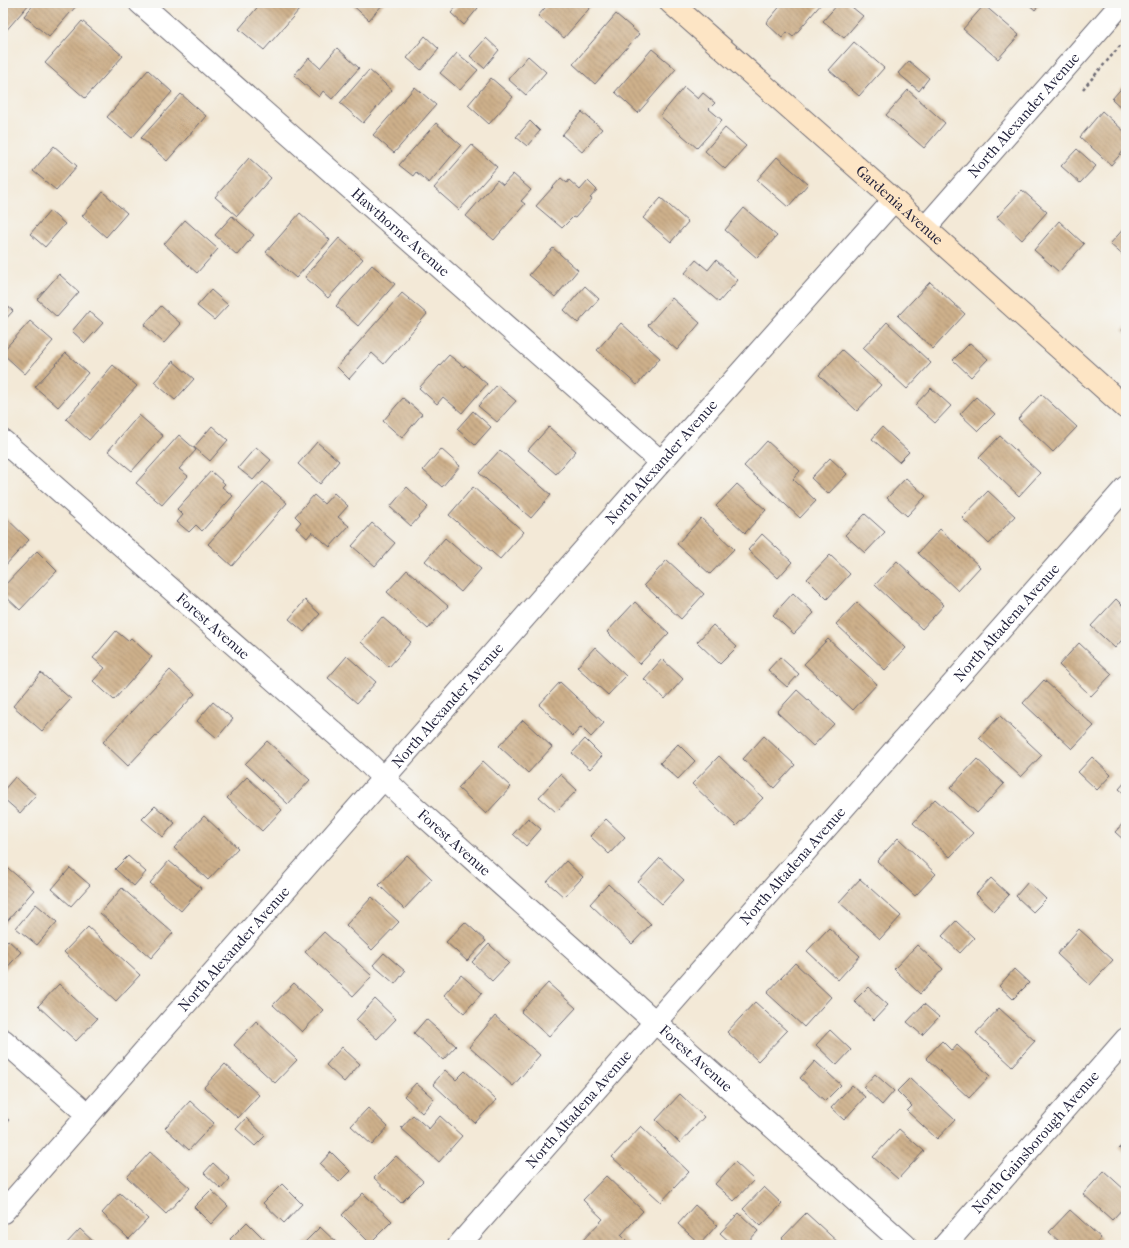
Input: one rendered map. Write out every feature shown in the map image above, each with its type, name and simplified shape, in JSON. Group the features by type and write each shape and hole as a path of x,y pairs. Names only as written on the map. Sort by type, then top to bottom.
{"street":[{"name":"Hawthorne Avenue","path":"140,3 661,462"},
{"name":"Gardenia Avenue","path":"671,3 1126,408"},
{"name":"North Alexander Avenue","path":"925,228 1122,3"},
{"name":"North Alexander Avenue","path":"3,1212 661,462 894,200"},
{"name":"Forest Avenue","path":"3,441 384,778 402,796 905,1245"},
{"name":"North Altadena Avenue","path":"459,1245 1126,487"},
{"name":"North Gainsborough Avenue","path":"945,1245 1126,1039"},
{"path":"3,1040 88,1115"}],"building":[{"path":"3,3 30,3 4,33 3,32"},
{"path":"35,3 78,4 49,37 24,16"},
{"path":"241,3 250,3 246,7"},
{"path":"261,3 291,3 299,10 264,50 239,29"},
{"path":"350,3 384,3 369,20"},
{"path":"460,3 473,3 478,8 464,25 451,13"},
{"path":"549,3 594,3 564,38 538,16"},
{"path":"783,3 822,3 793,37 787,32 782,38 766,23"},
{"path":"839,3 847,3 863,16 844,38 823,21"},
{"path":"1027,3 1041,3 1035,10"},
{"path":"984,5 1019,35 998,59 963,29"},
{"path":"616,14 639,34 595,84 573,64"},
{"path":"82,21 123,56 85,98 45,63"},
{"path":"425,36 439,49 421,70 407,58"},
{"path":"486,38 499,50 484,68 470,56"},
{"path":"854,42 884,68 859,96 829,70"},
{"path":"337,48 359,68 332,99 323,91 319,97 294,75 309,58 320,68"},
{"path":"652,49 676,69 638,113 615,92"},
{"path":"457,53 478,70 460,90 440,73"},
{"path":"528,56 546,72 526,95 508,79"},
{"path":"909,61 929,78 919,91 898,73"},
{"path":"148,70 172,92 132,138 107,117"},
{"path":"369,70 392,90 363,123 340,103"},
{"path":"491,78 513,97 489,124 468,105"},
{"path":"1126,83 1126,112 1112,99"},
{"path":"415,87 436,105 394,153 373,135"},
{"path":"684,87 698,99 703,93 715,103 709,109 722,120 697,148 660,116"},
{"path":"908,90 945,123 924,148 886,115"},
{"path":"181,94 206,116 167,161 141,138"},
{"path":"1102,111 1126,133 1126,148 1111,165 1080,137"},
{"path":"582,112 602,129 582,152 562,135"},
{"path":"530,121 540,131 527,146 516,137"},
{"path":"436,123 461,145 429,183 416,172 413,176 399,165"},
{"path":"725,128 746,146 725,169 705,151"},
{"path":"472,145 497,167 459,210 434,188"},
{"path":"54,146 77,166 56,190 33,171"},
{"path":"1077,149 1096,166 1080,183 1061,166"},
{"path":"777,157 808,184 788,207 757,180"},
{"path":"249,158 271,178 237,216 215,197"},
{"path":"513,174 531,190 521,201 525,204 494,240 466,216 497,180 503,185"},
{"path":"561,178 567,183 569,180 580,190 588,181 597,190 590,198 592,199 575,218 573,217 562,228 536,206"},
{"path":"1022,190 1047,212 1022,240 997,217"},
{"path":"103,192 127,213 106,237 82,216"},
{"path":"661,198 688,222 671,242 643,218"},
{"path":"744,208 777,236 757,258 725,230"},
{"path":"50,211 65,224 45,247 30,234"},
{"path":"300,213 330,240 296,278 266,252"},
{"path":"232,216 254,235 237,255 215,235"},
{"path":"185,220 218,249 197,273 164,244"},
{"path":"1059,221 1084,244 1059,272 1034,250"},
{"path":"1126,226 1126,258 1110,244"},
{"path":"339,238 363,259 328,298 305,277"},
{"path":"553,248 578,270 555,297 529,275"},
{"path":"696,260 708,270 716,260 738,280 719,302 685,273"},
{"path":"372,265 395,284 358,326 336,306"},
{"path":"59,274 79,292 57,317 37,299"},
{"path":"930,282 965,314 933,349 898,316"},
{"path":"585,286 599,299 578,323 564,310"},
{"path":"211,290 228,305 214,320 197,306"},
{"path":"402,293 427,314 384,364 372,353 349,379 337,367"},
{"path":"672,298 700,323 677,350 648,325"},
{"path":"3,302 13,311 3,322"},
{"path":"161,306 181,324 164,343 144,325"},
{"path":"89,311 103,323 85,343 72,331"},
{"path":"30,321 53,341 25,374 3,354 3,351"},
{"path":"887,322 931,363 907,389 863,348"},
{"path":"621,323 660,358 637,385 597,350"},
{"path":"1126,326 1126,334 1122,330"},
{"path":"970,343 988,359 971,377 953,360"},
{"path":"842,350 881,385 857,411 819,375"},
{"path":"66,353 88,373 58,407 35,387"},
{"path":"449,355 464,367 465,365 487,384 462,413 443,397 437,404 419,388"},
{"path":"173,361 194,379 175,400 154,382"},
{"path":"113,365 137,386 89,440 66,419"},
{"path":"497,385 516,401 497,422 478,406"},
{"path":"931,388 951,406 935,423 915,405"},
{"path":"1041,394 1077,427 1053,452 1018,419"},
{"path":"976,397 995,414 978,431 960,414"},
{"path":"403,398 422,414 402,438 383,421"},
{"path":"473,411 491,427 475,445 457,429"},
{"path":"139,415 163,436 132,471 108,451"},
{"path":"212,426 228,440 210,461 194,447"},
{"path":"549,427 576,451 556,474 528,450"},
{"path":"882,427 909,452 899,462 872,439"},
{"path":"179,435 196,450 179,469 188,476 162,505 136,483"},
{"path":"1000,436 1040,473 1019,496 979,458"},
{"path":"767,441 800,471 793,479 816,501 800,518 744,466"},
{"path":"317,442 339,461 320,484 298,464"},
{"path":"256,447 271,460 253,480 238,468"},
{"path":"441,449 460,466 442,487 423,470"},
{"path":"500,450 551,495 531,518 479,473"},
{"path":"830,458 847,474 828,494 811,478"},
{"path":"211,471 225,484 222,487 233,496 202,531 196,525 189,532 177,522 183,515 177,509"},
{"path":"906,478 926,496 907,516 887,498"},
{"path":"263,482 287,503 232,566 208,544"},
{"path":"737,484 766,510 745,533 716,506"},
{"path":"407,487 428,507 411,526 390,507"},
{"path":"473,487 524,532 500,559 449,515"},
{"path":"988,491 1015,516 989,544 962,518"},
{"path":"334,493 348,506 338,517 349,526 330,547 312,532 307,538 296,528 301,522 295,516 314,495 324,504"},
{"path":"865,514 885,532 865,553 845,535"},
{"path":"4,516 29,540 3,568 3,517"},
{"path":"701,518 734,549 710,574 677,544"},
{"path":"372,523 395,543 375,566 352,546"},
{"path":"940,529 980,567 958,591 918,553"},
{"path":"762,534 792,562 778,578 748,550"},
{"path":"445,538 481,569 461,592 425,561"},
{"path":"37,551 57,571 20,610 3,594 3,587"},
{"path":"830,555 850,574 827,599 807,579"},
{"path":"667,560 704,594 681,619 644,585"},
{"path":"897,561 944,605 922,629 875,585"},
{"path":"407,570 448,606 428,629 387,592"},
{"path":"793,593 814,613 794,634 773,615"},
{"path":"1116,599 1126,609 1126,635 1115,648 1091,626"},
{"path":"305,600 320,614 304,632 289,619"},
{"path":"635,602 669,633 640,664 607,632"},
{"path":"857,602 906,648 885,670 836,624"},
{"path":"382,617 411,642 389,667 361,642"},
{"path":"713,625 737,647 720,664 697,642"},
{"path":"116,631 128,641 131,638 152,657 114,700 93,681 105,668 93,658"},
{"path":"828,639 877,684 853,710 804,664"},
{"path":"1079,643 1112,674 1091,696 1059,665"},
{"path":"595,647 626,676 608,695 577,667"},
{"path":"347,656 376,682 357,703 328,678"},
{"path":"780,657 799,674 787,687 768,670"},
{"path":"662,659 683,679 665,699 644,679"},
{"path":"170,670 195,694 128,766 103,742"},
{"path":"41,673 71,699 42,731 13,706"},
{"path":"1044,680 1094,726 1072,749 1023,703"},
{"path":"560,682 604,723 591,737 581,727 573,736 539,705"},
{"path":"797,690 834,724 813,746 777,712"},
{"path":"213,702 233,719 217,738 197,721"},
{"path":"1000,716 1042,755 1021,777 979,738"},
{"path":"523,720 552,747 528,773 499,746"},
{"path":"764,736 795,765 774,788 743,759"},
{"path":"585,739 602,756 590,769 572,753"},
{"path":"267,741 310,780 288,804 245,764"},
{"path":"678,744 695,761 678,779 660,763"},
{"path":"719,756 763,798 736,826 692,784"},
{"path":"1092,757 1111,775 1097,790 1078,772"},
{"path":"977,759 1004,784 977,813 950,788"},
{"path":"483,761 511,787 486,814 458,788"},
{"path":"560,774 577,790 556,812 539,797"},
{"path":"15,777 36,795 20,813 3,798 3,791"},
{"path":"247,777 282,810 262,831 227,798"},
{"path":"1126,781 1126,795 1119,789"},
{"path":"935,799 973,833 950,857 913,823"},
{"path":"155,806 175,823 163,837 142,819"},
{"path":"204,816 238,848 208,880 174,848"},
{"path":"528,818 541,829 526,846 513,834"},
{"path":"606,819 625,837 609,854 590,836"},
{"path":"1126,820 1126,842 1115,832"},
{"path":"898,838 936,874 915,896 877,861"},
{"path":"407,855 432,879 404,909 379,885"},
{"path":"128,856 146,872 134,886 115,869"},
{"path":"660,858 684,880 662,904 638,882"},
{"path":"169,861 201,888 181,911 150,883"},
{"path":"566,861 583,877 564,897 547,882"},
{"path":"3,864 34,890 3,926"},
{"path":"70,868 90,885 71,906 52,889"},
{"path":"991,878 1009,895 994,911 976,894"},
{"path":"860,879 901,916 880,939 839,902"},
{"path":"1028,882 1046,899 1033,912 1016,896"},
{"path":"608,884 651,924 632,944 590,904"},
{"path":"122,888 173,933 151,958 100,913"},
{"path":"372,897 399,922 372,950 346,925"},
{"path":"36,904 57,922 37,945 16,928"},
{"path":"956,921 974,938 960,953 942,936"},
{"path":"465,922 486,941 467,961 446,942"},
{"path":"88,927 140,975 116,1001 64,952"},
{"path":"829,928 860,956 838,980 807,951"},
{"path":"1079,929 1113,960 1090,985 1057,954"},
{"path":"324,932 372,976 353,996 305,952"},
{"path":"8,940 21,952 3,971 3,945"},
{"path":"489,944 509,963 492,981 472,962"},
{"path":"917,945 943,969 920,994 894,969"},
{"path":"384,953 405,971 395,984 373,965"},
{"path":"795,963 831,997 804,1027 767,993"},
{"path":"1014,969 1029,983 1013,999 999,986"},
{"path":"461,975 482,993 464,1013 444,995"},
{"path":"294,983 323,1010 302,1032 273,1005"},
{"path":"548,983 576,1008 549,1037 521,1012"},
{"path":"59,984 97,1019 76,1041 38,1006"},
{"path":"868,987 888,1005 874,1020 854,1001"},
{"path":"375,999 396,1019 377,1039 356,1020"},
{"path":"755,1002 787,1031 758,1061 727,1032"},
{"path":"924,1004 939,1017 922,1035 907,1022"},
{"path":"999,1008 1035,1041 1012,1066 976,1033"},
{"path":"495,1016 540,1055 513,1086 469,1047"},
{"path":"426,1019 456,1046 443,1060 414,1033"},
{"path":"256,1021 297,1060 275,1083 234,1045"},
{"path":"830,1030 851,1050 837,1065 816,1045"},
{"path":"942,1041 952,1051 957,1045 990,1076 969,1098 926,1058"},
{"path":"342,1047 360,1064 344,1082 326,1065"},
{"path":"815,1061 841,1085 825,1101 800,1078"},
{"path":"225,1064 259,1095 238,1118 204,1087"},
{"path":"445,1070 456,1080 465,1071 496,1100 475,1123 433,1084"},
{"path":"875,1074 894,1091 882,1105 863,1087"},
{"path":"910,1078 955,1120 937,1139 907,1111 912,1106 897,1091"},
{"path":"416,1083 434,1099 422,1113 404,1096"},
{"path":"852,1085 865,1097 844,1120 831,1108"},
{"path":"680,1094 704,1117 680,1143 656,1120"},
{"path":"190,1101 214,1123 189,1150 165,1128"},
{"path":"368,1108 388,1127 372,1145 351,1126"},
{"path":"3,1115 9,1120 3,1127"},
{"path":"413,1115 429,1129 440,1116 462,1136 439,1162 401,1128"},
{"path":"246,1118 265,1136 255,1146 236,1129"},
{"path":"641,1126 689,1172 661,1202 612,1157"},
{"path":"899,1129 924,1151 898,1179 873,1157"},
{"path":"1126,1141 1126,1155 1119,1148"},
{"path":"150,1152 190,1188 166,1214 127,1177"},
{"path":"331,1152 350,1171 339,1182 320,1164"},
{"path":"396,1156 423,1181 401,1203 374,1178"},
{"path":"735,1162 754,1180 734,1201 715,1184"},
{"path":"213,1163 230,1179 221,1189 204,1173"},
{"path":"1104,1171 1126,1191 1126,1205 1112,1220 1083,1194"},
{"path":"606,1176 643,1211 621,1235 631,1245 580,1245 579,1244 603,1219 583,1200"},
{"path":"282,1184 302,1204 284,1223 263,1203"},
{"path":"764,1187 782,1204 761,1226 743,1209"},
{"path":"211,1190 228,1206 211,1224 194,1207"},
{"path":"120,1193 148,1219 129,1239 102,1213"},
{"path":"363,1193 392,1221 370,1243 342,1215"},
{"path":"695,1205 717,1225 700,1244 678,1224"},
{"path":"1070,1210 1101,1238 1095,1245 1063,1245 1049,1232"},
{"path":"739,1213 758,1231 745,1245 733,1245 720,1233"},
{"path":"806,1213 841,1245 790,1245 782,1238"},
{"path":"247,1222 268,1243 266,1245 236,1245 230,1239"},
{"path":"320,1227 339,1245 302,1245"},
{"path":"80,1229 97,1245 65,1245"}]}
